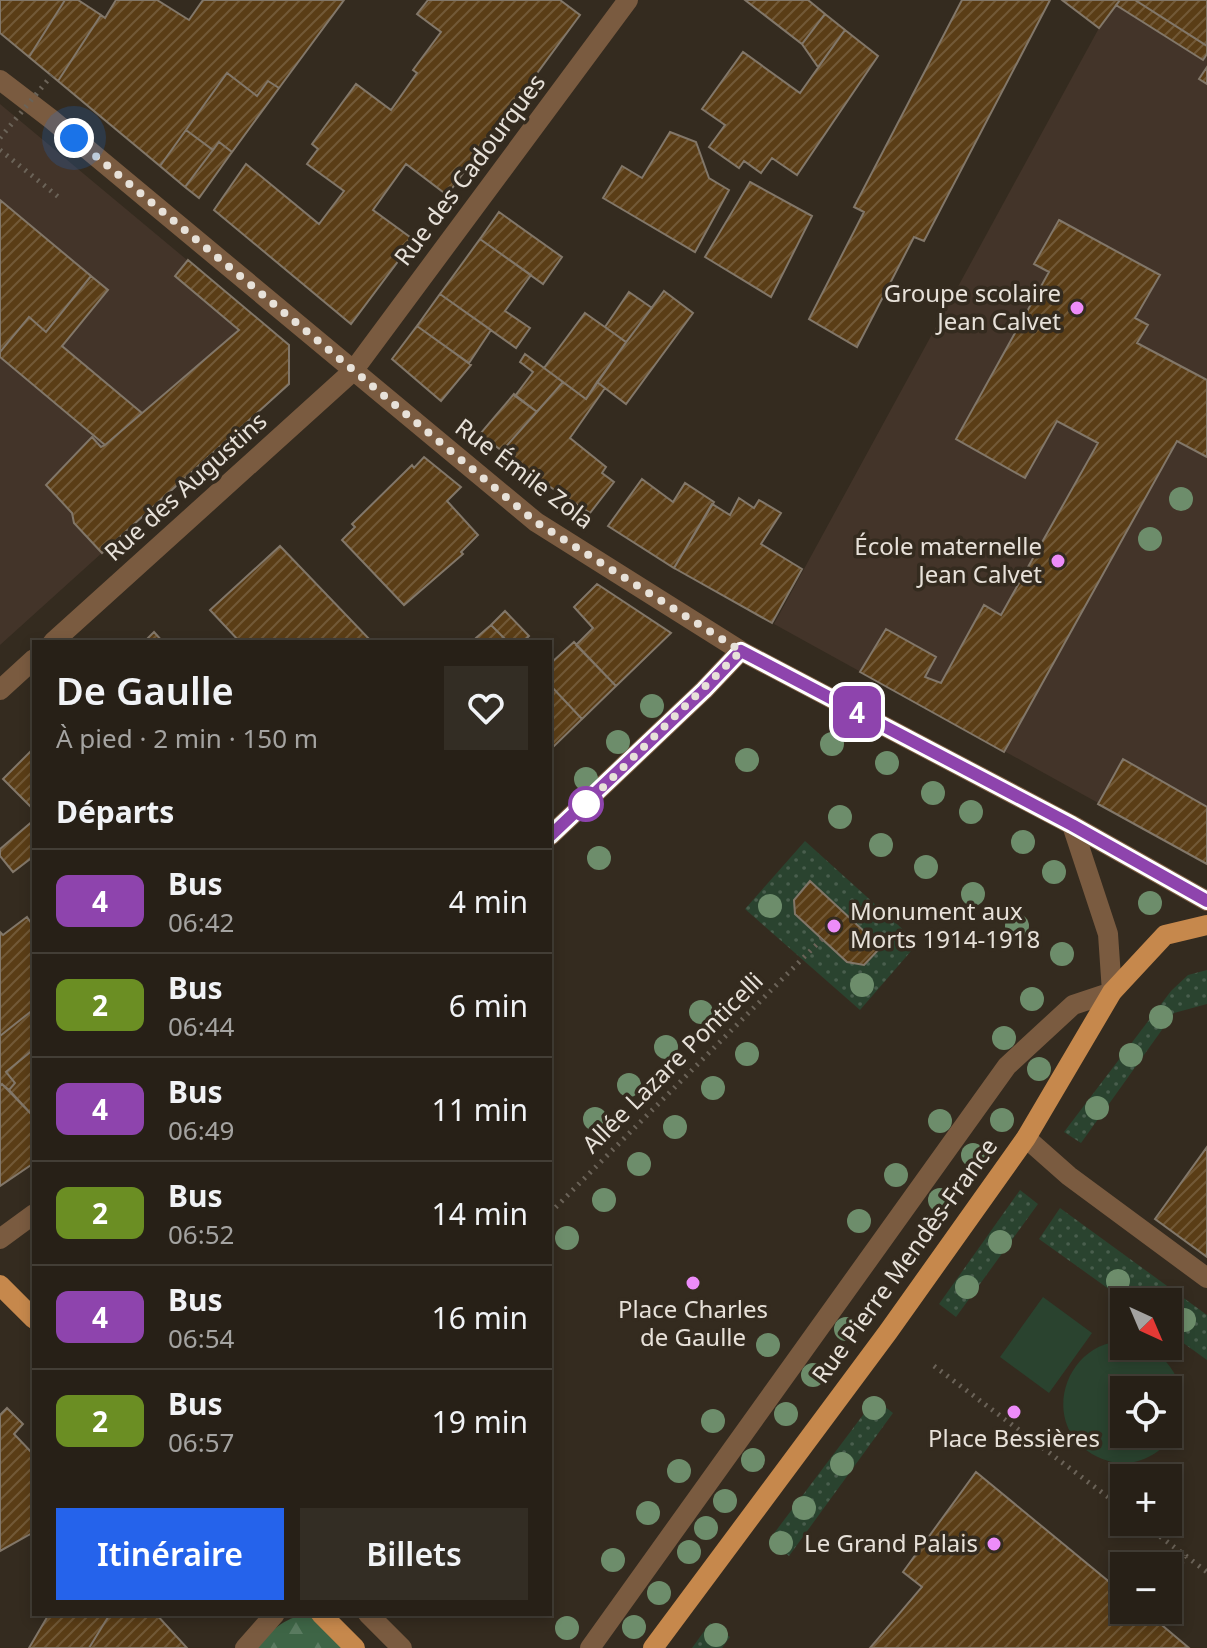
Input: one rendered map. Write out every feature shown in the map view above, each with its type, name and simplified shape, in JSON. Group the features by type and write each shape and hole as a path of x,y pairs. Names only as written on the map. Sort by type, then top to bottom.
{"main road":[{"name":"Rue Pierre Mendès-France","path":"653,1648 888,1332 1026,1138 1112,992 1165,935 1207,925"},
{"path":"0,1285 32,1317"},
{"path":"323,1616 355,1648"}],"street":[{"name":"Rue des Cadourques","path":"353,371 628,0"},
{"name":"Rue Émile Zola","path":"0,80 536,522 741,651 1072,825 1207,901"},
{"name":"Rue des Augustins","path":"55,640 353,371"},
{"path":"552,834 741,651"},
{"path":"0,690 32,661"},
{"path":"590,1648 1007,1066 1073,1005 1112,992 1108,934 1072,825"},
{"path":"1026,1138 1069,1176 1207,1278"},
{"path":"0,1239 32,1215"},
{"path":"245,1648 273,1616"},
{"path":"370,1616 402,1648"}],"path":[{"path":"0,138 52,75"},
{"path":"0,150 61,199"},
{"name":"Allée Lazare Ponticelli","path":"552,1211 822,939"},
{"path":"934,1366 1110,1498"},
{"path":"1160,1536 1207,1572"},
{"path":"1182,1562 1186,1556"}],"shaded area":[{"name":"Groupe scolaire Jean Calvet","path":"1120,0 1207,46 1207,863 774,624 1099,28"},
{"path":"0,104 289,345 289,384 0,645"}],"green space":[{"path":"805,841 918,943 860,1010 745,909"},
{"path":"1207,970 1207,1004 1174,1013 1081,1143 1064,1132 1171,991 1188,975"},
{"path":"1020,1190 1038,1204 956,1317 939,1304"},
{"path":"1060,1208 1170,1288 1110,1290 1039,1239"},
{"path":"1043,1297 1092,1333 1049,1393 1000,1357"},
{"path":"1182,1297 1207,1315 1207,1360 1182,1342"},
{"path":"1110,1344 1110,1360 1165,1360 1176,1376 1110,1376 1110,1448 1161,1448 1159,1450 1144,1459 1113,1462 1092,1454 1076,1440 1066,1423 1063,1405 1066,1386 1074,1369 1087,1355"},
{"path":"875,1399 893,1413 789,1556 769,1540"},
{"path":"314,1616 342,1624 351,1648 255,1648 278,1626 291,1619"},
{"path":"710,1623 730,1637 722,1648 692,1648"}],"building":[{"path":"0,0 65,0 29,57 0,33"},
{"path":"65,0 78,0 101,15 58,81 29,57"},
{"path":"116,0 157,0 189,20 203,0 344,0 279,88 268,81 257,96 227,73 160,166 58,81 101,15 105,18"},
{"path":"428,0 560,0 580,15 447,195 406,164 373,210 414,240 351,324 214,210 246,164 319,224 344,191 307,164 318,149 312,144 356,84 391,110 417,73 413,70 441,32 417,14"},
{"path":"745,0 808,0 825,14 802,44"},
{"path":"962,0 1050,0 924,241 914,237 857,347 809,319 864,212 854,207"},
{"path":"1062,0 1120,0 1099,28"},
{"path":"1120,0 1135,0 1207,46 1203,60 1116,5"},
{"path":"1135,0 1207,0 1207,46"},
{"path":"825,14 845,30 818,67 802,44"},
{"path":"845,30 878,56 797,175 772,158 761,173 744,161 739,168 709,147 725,125 702,109 743,52 800,93"},
{"path":"1207,67 1207,84 1199,79"},
{"path":"227,73 257,96 268,81 279,88 232,152 219,142 213,150 186,130"},
{"path":"186,130 213,150 185,187 160,166"},
{"path":"670,132 696,142 709,178 729,190 695,252 603,198 622,166 642,178"},
{"path":"219,142 232,152 199,198 185,187"},
{"path":"750,182 812,216 771,297 705,257"},
{"path":"0,200 91,276 46,332 29,317 0,352"},
{"path":"499,212 562,257 543,284 480,239"},
{"path":"1059,220 1160,275 1135,318 1148,325 1137,343 1207,380 1207,457 1177,441 1004,752 860,672 886,629 936,657 925,677 941,683 984,605 1001,615 1098,443 1057,421 1025,478 956,439 1049,272 1034,264"},
{"path":"480,239 531,275 505,311 530,328 516,348 440,294"},
{"path":"188,260 289,345 289,384 102,553 74,523 72,513 46,485 92,437 101,447 105,445 239,330 175,276"},
{"path":"91,276 108,290 62,346 142,413 105,445 0,357 0,352 29,317 46,332"},
{"path":"664,291 693,313 626,404 597,382"},
{"path":"629,292 652,308 626,342 605,327"},
{"path":"440,294 491,330 469,363 417,326"},
{"path":"585,313 626,342 586,399 544,368"},
{"path":"417,326 471,365 441,401 392,359"},
{"path":"525,354 563,382 537,412 515,396 533,372 520,362"},
{"path":"563,382 586,399 597,382 605,388 570,438 606,467 602,473 614,482 590,513 502,451"},
{"path":"514,394 537,412 502,451 480,434"},
{"path":"424,457 461,487 447,501 478,535 461,552 463,554 404,605 342,540 355,527 352,524"},
{"path":"642,479 673,502 685,483 714,502 674,568 608,526"},
{"path":"739,498 754,508 759,500 781,513 761,544 802,569 772,623 674,568 712,504 730,515"},
{"path":"280,546 370,640 238,640 210,610"},
{"path":"597,584 671,633 616,686 576,645 593,628 574,607"},
{"path":"505,611 529,636 525,640 506,640 491,625"},
{"path":"491,625 506,640 478,640 476,638"},
{"path":"154,632 161,640 146,640"},
{"path":"574,642 616,686 582,719 552,687 552,662"},
{"path":"552,687 582,719 552,748"},
{"path":"32,750 32,808 3,779"},
{"path":"1123,759 1207,807 1207,864 1098,804"},
{"path":"32,822 32,858 13,872 0,856 0,849"},
{"name":"Monument aux Morts 1914-1918","path":"810,881 881,947 864,965 847,962 795,914 794,900"},
{"path":"27,917 32,924 32,1011 0,1036 0,932 3,935"},
{"path":"32,1011 32,1051 6,1072 15,1083 9,1090 2,1084 0,1086 0,1036"},
{"path":"32,1051 32,1115 9,1090 15,1083 6,1072"},
{"path":"2,1084 32,1115 32,1164 0,1186"},
{"path":"1207,1147 1207,1257 1155,1219"},
{"path":"7,1408 23,1424 14,1434 32,1453 32,1533 0,1551 0,1415"},
{"name":"Le Grand Palais","path":"976,1472 1110,1582 1110,1624 1161,1624 1189,1648 870,1648 922,1587 903,1572"},
{"path":"48,1616 109,1616 89,1648 29,1648"},
{"path":"109,1616 158,1616 187,1648 89,1648"}],"bus line":[{"name":"4","path":"552,834 741,651 1072,825 1207,901"}],"place":[{"name":"Groupe scolaire Jean Calvet","path":"1077,308"},
{"name":"École maternelle Jean Calvet","path":"1058,561"},
{"name":"Monument aux Morts 1914-1918","path":"834,926"},
{"name":"Place Charles de Gaulle","path":"693,1283"},
{"name":"Place Bessières","path":"1014,1412"},
{"name":"Le Grand Palais","path":"994,1544"}],"route":[{"path":"74,138 536,522 741,651 586,804"}]}
